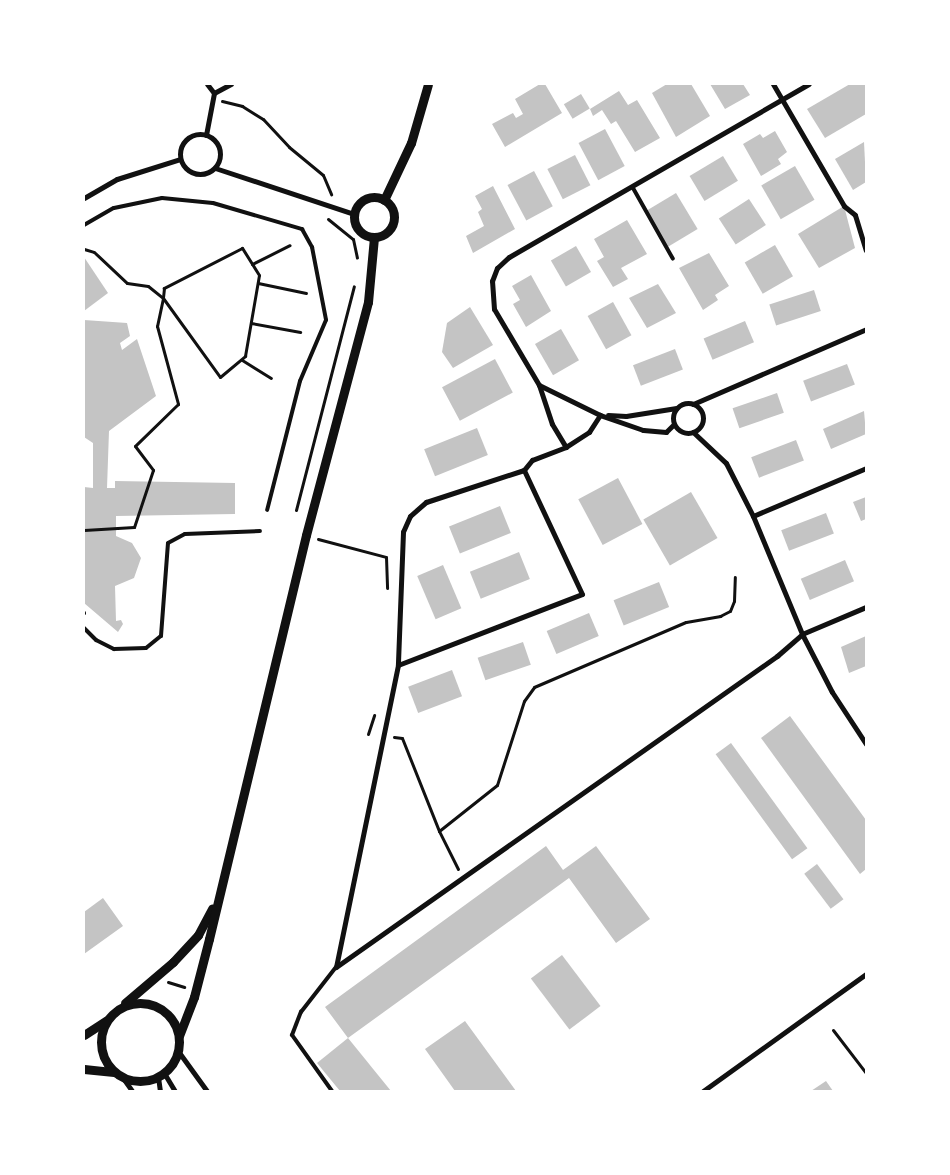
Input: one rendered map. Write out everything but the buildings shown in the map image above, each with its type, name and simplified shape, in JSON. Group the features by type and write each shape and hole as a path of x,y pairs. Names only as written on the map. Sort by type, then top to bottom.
{"street":[{"path":"206,135 214,93 207,84"},
{"path":"214,93 231,84"},
{"path":"384,200 411,143 428,84"},
{"path":"773,84 844,206 855,215 866,250"},
{"path":"566,447 552,424 539,385 494,309 492,281 497,268 509,257 633,188 809,84"},
{"path":"180,159 186,140 206,135"},
{"path":"206,135 220,149 215,168"},
{"path":"180,159 187,169 198,174 215,168 354,214"},
{"path":"84,198 117,179 180,159"},
{"path":"366,199 384,200 392,210 393,222 386,232 374,236 357,228 354,214 366,199"},
{"path":"160,1091 161,1075 178,1050 179,1036 194,997 306,535 368,302 374,236"},
{"path":"693,404 866,329"},
{"path":"539,385 600,415 660,432 674,424"},
{"path":"600,415 626,416 676,408 684,403 693,404 700,409 703,418 700,427 693,432"},
{"path":"676,408 674,424 680,431 693,432 726,463 753,516 802,634 832,692 866,744"},
{"path":"336,967 398,665 403,532 410,516 426,502 524,470 532,460 566,447 589,432 600,415"},
{"path":"753,516 866,468"},
{"path":"398,665 582,594 524,470"},
{"path":"336,967 777,656 802,634 866,607"},
{"path":"84,1035 107,1020 159,977 198,935 217,900"},
{"path":"703,1091 866,974"},
{"path":"118,1009 132,1003 148,1003 162,1010 173,1021 179,1036"},
{"path":"107,1020 102,1030 102,1053 114,1072 122,1078 132,1091"},
{"path":"178,1050 208,1091"},
{"path":"84,1069 114,1072"},
{"path":"122,1078 134,1081 161,1075"},
{"path":"161,1075 175,1091"}],"lane":[{"path":"633,188 673,259"},
{"path":"84,225 114,208 162,198 213,203 302,229 312,247 326,320 300,381 267,510"},
{"path":"84,628 96,640 114,650 146,648 161,636 168,543 184,534 260,531"},
{"path":"332,1091 292,1035 300,1012 336,967"}],"path":[{"path":"213,100 242,106 264,119 289,148 323,175 331,191 331,206"},
{"path":"252,264 290,245"},
{"path":"84,249 94,252 128,283 148,286 163,298 220,376 245,356 260,275 242,248 164,288 163,298 157,326 178,404 135,446 153,470 134,527 84,530"},
{"path":"258,283 306,293"},
{"path":"251,324 300,332"},
{"path":"241,360 271,378"},
{"path":"335,543 386,557 387,593"},
{"path":"439,831 497,784 524,701 539,683 686,622 720,616 730,611 734,601 735,578"},
{"path":"368,734 376,709"},
{"path":"384,736 402,738 439,831 462,877"},
{"path":"833,1030 866,1073"}]}
